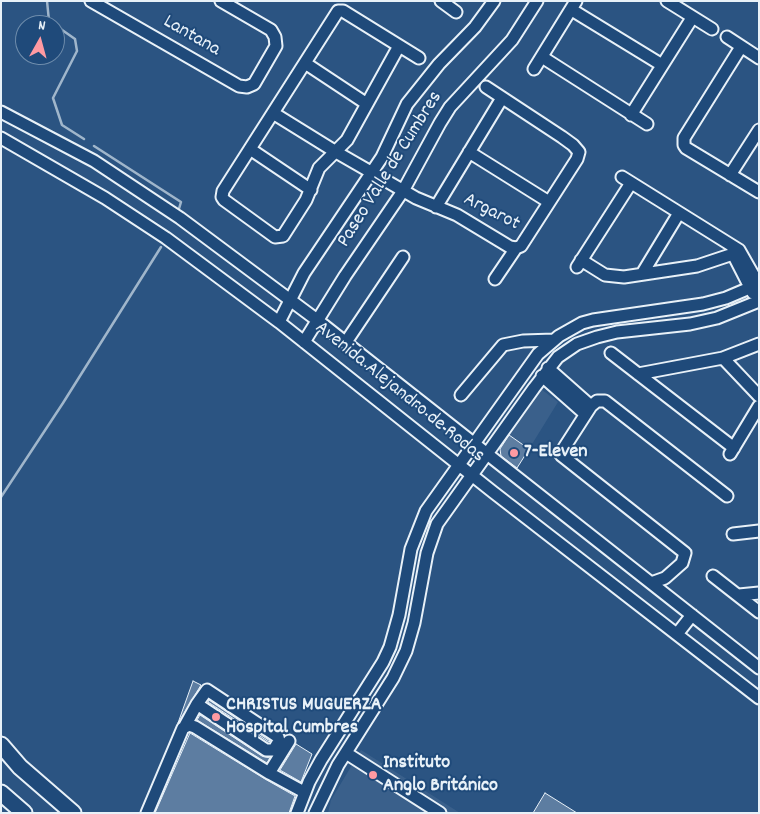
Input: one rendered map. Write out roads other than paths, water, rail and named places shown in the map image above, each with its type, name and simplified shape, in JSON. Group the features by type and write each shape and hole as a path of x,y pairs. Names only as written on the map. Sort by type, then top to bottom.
{"main road":[{"path":"1,746 20,767 73,813"},
{"path":"1,792 24,813"}],"street":[{"name":"Lantana","path":"91,1 239,86 247,87 254,84 276,46 275,37 271,30 221,1"},
{"name":"Paseo Valle de Cumbres","path":"279,322 304,273 382,157 400,117 415,93 439,64 475,27 494,1"},
{"name":"Paseo Valle de Cumbres","path":"304,342 403,191 450,107 512,40 538,1"},
{"path":"667,1 712,29"},
{"path":"534,69 574,6 662,65"},
{"path":"399,46 347,140 318,168 311,190 286,234 281,237 275,237 222,197 250,148 336,13 340,10 419,58"},
{"path":"631,115 692,18"},
{"path":"727,38 759,58"},
{"path":"742,47 684,142 686,148 759,192"},
{"path":"542,57 647,124"},
{"path":"305,63 367,104"},
{"path":"436,207 502,98 486,87"},
{"name":"Argarot","path":"273,114 403,191 464,219 510,247 516,248 521,246 578,157 578,150 502,98"},
{"name":"Avenida Alejandro de Rodas","path":"1,112 120,177 180,218 346,342 759,668"},
{"path":"730,175 759,130"},
{"name":"Avenida Alejandro de Rodas","path":"1,138 75,179 166,238 279,322 759,698"},
{"path":"250,148 311,190"},
{"path":"469,152 549,202"},
{"path":"315,813 328,784 400,664 414,623 432,534 443,515 545,372 566,351 577,344 597,336 690,324 717,318 758,301 757,285 735,251 720,238 627,180 579,264 610,276 624,277 697,266 735,251"},
{"path":"642,274 679,213"},
{"path":"495,278 516,248"},
{"path":"346,342 403,257"},
{"path":"297,813 304,792 321,760 383,662 395,632 415,535 426,511 538,354 572,328 593,320 703,304 726,298 757,285"},
{"path":"593,320 597,336"},
{"path":"461,395 504,345 521,341 554,340"},
{"path":"638,374 723,358 759,344"},
{"path":"611,353 732,452 759,406"},
{"path":"723,358 759,396"},
{"path":"545,372 588,410"},
{"path":"651,582 665,578 682,563 685,553 560,455 588,410 598,401 605,401 728,496"},
{"path":"733,534 757,528"},
{"path":"714,576 759,612"},
{"path":"739,595 759,593"},
{"path":"677,634 692,615"},
{"path":"147,813 183,728 197,704 207,690 278,737 276,746 270,751 262,748 197,704"},
{"path":"185,726 195,727 269,773 304,792"},
{"path":"269,773 289,741"},
{"path":"346,753 440,813"}],"waterway":[{"path":"47,1 48,15"},
{"path":"65,32 75,39 77,51 53,98 62,125 84,139"},
{"path":"94,146 181,202 178,212"},
{"path":"1,497 63,403 161,247"}],"place":[{"name":"7-Eleven","path":"514,453"},
{"name":"CHRISTUS MUGUERZA Hospital Cumbres","path":"216,717"},
{"name":"Instituto Anglo Británico","path":"373,775"}]}
